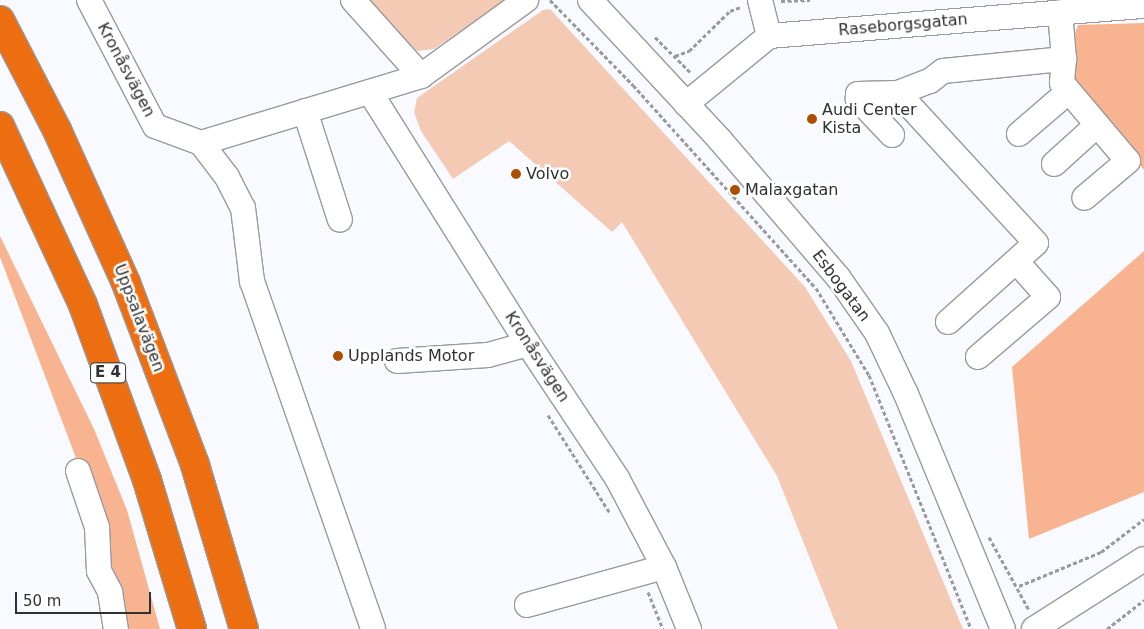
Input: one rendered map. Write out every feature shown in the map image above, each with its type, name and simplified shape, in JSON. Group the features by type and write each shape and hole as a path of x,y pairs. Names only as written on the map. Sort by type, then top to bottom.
{"highway":[{"name":"Uppsalavägen","path":"0,20 57,130 126,283 195,465 244,629"},
{"name":"E 4","path":"0,126 83,305 148,480 192,629"}],"street":[{"name":"Kronåsvägen","path":"89,0 156,126 201,143"},
{"path":"354,0 420,76"},
{"path":"373,629 252,281 243,208 227,177 201,143 420,76 526,0"},
{"name":"Esbogatan","path":"590,0 686,104 838,278 876,333 906,394 1003,629"},
{"path":"686,104 769,36 760,0"},
{"name":"Raseborgsgatan","path":"769,36 1059,7 1144,6"},
{"path":"1059,7 1064,59 1062,83 1128,161 1084,198"},
{"path":"892,135 858,99 858,94 898,93 930,81 942,71 1064,59"},
{"name":"Kronåsvägen","path":"370,92 528,344 617,478 664,567 689,629"},
{"path":"1019,134 1068,92"},
{"path":"898,93 1036,243 948,322"},
{"path":"306,111 340,220"},
{"path":"1054,164 1097,125"},
{"path":"978,357 1048,297 1016,261"},
{"path":"397,361 488,355 528,344"},
{"path":"78,471 97,527 99,571 110,592 116,629"},
{"path":"1034,629 1144,558"},
{"path":"527,605 664,567"}],"path":[{"path":"550,0 633,86 816,288 869,375 971,629"},
{"path":"675,56 688,51 730,11 760,0 810,0"},
{"path":"1019,586 1101,552 1144,519"},
{"path":"1107,629 1144,600"}],"shaded area":[{"path":"369,0 506,0 434,49 418,51 411,48"},
{"path":"550,9 805,287 851,361 963,629 838,629 777,476 622,222 612,232 509,141 453,179 421,131 414,112 417,98 543,10"},
{"path":"1144,23 1144,170 1071,81 1072,41 1078,25"},
{"path":"0,236 94,429 127,510 160,629 122,629 104,532 0,257"},
{"path":"1144,251 1144,492 1029,539 1012,367"}],"place":[{"name":"Audi Center Kista","path":"812,119"},
{"name":"Volvo","path":"516,174"},
{"name":"Malaxgatan","path":"735,190"},
{"name":"Upplands Motor","path":"338,356"}]}
